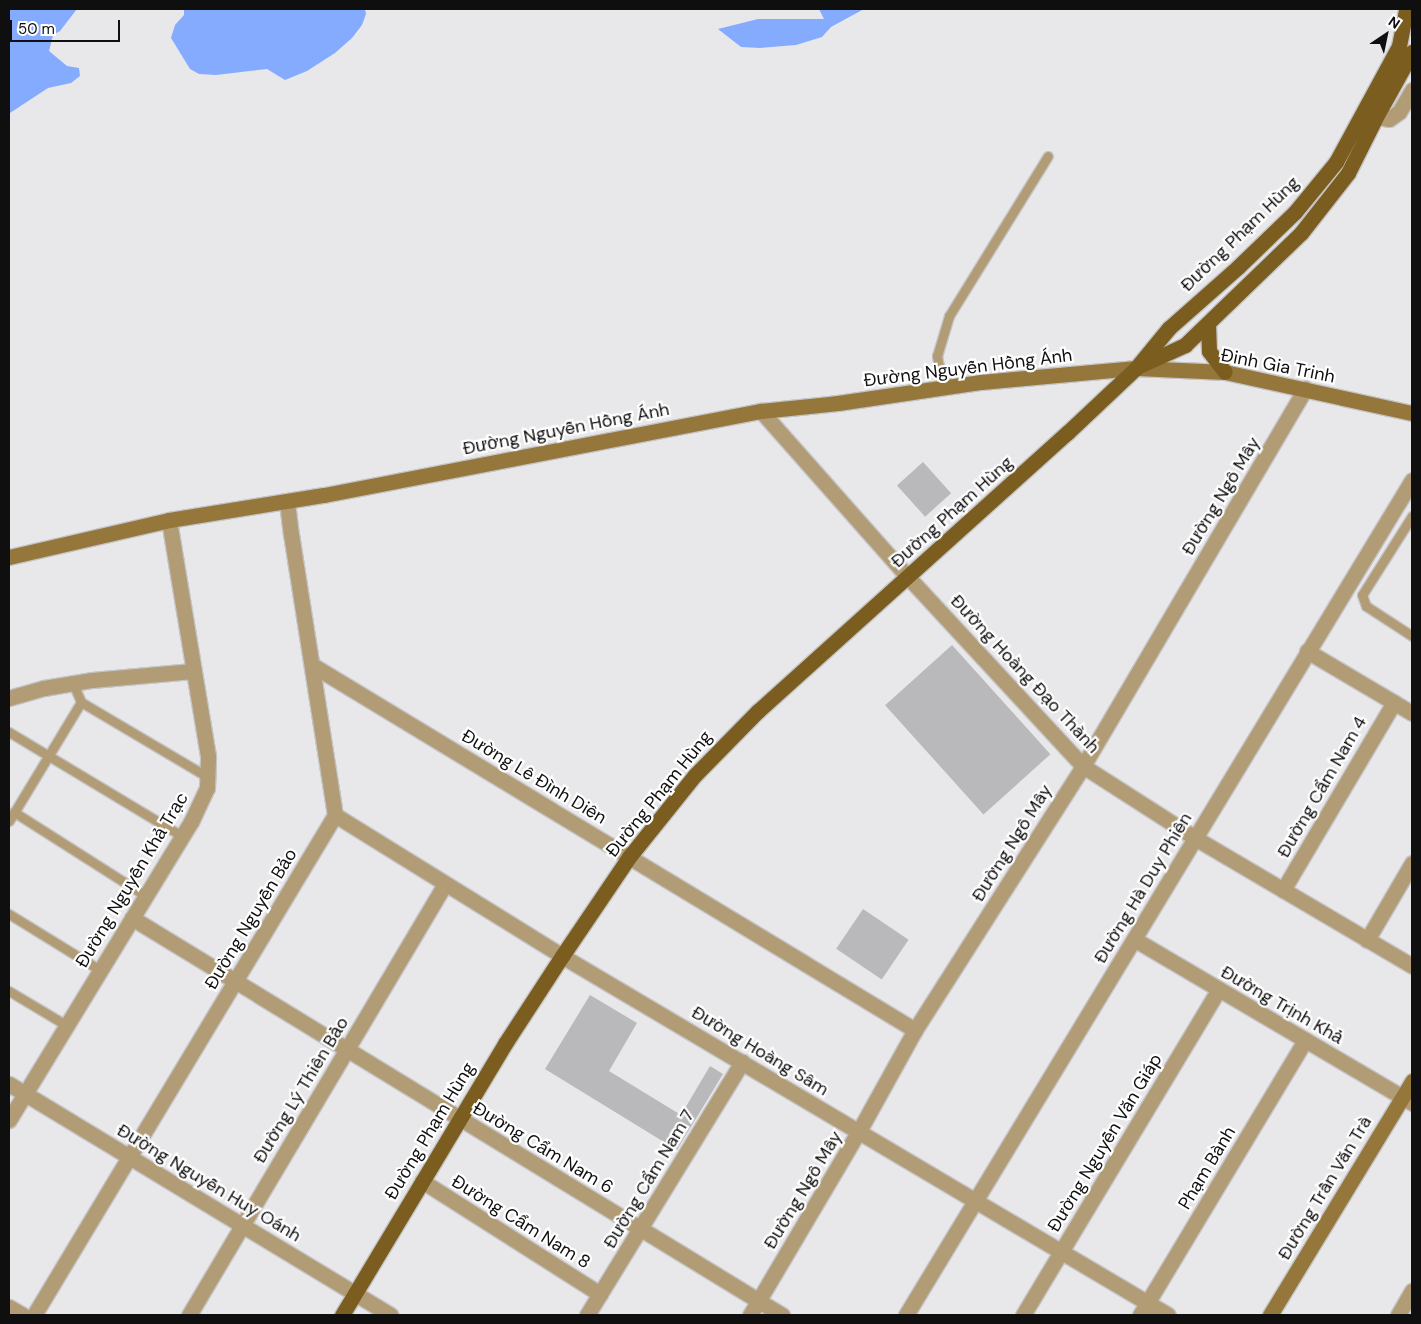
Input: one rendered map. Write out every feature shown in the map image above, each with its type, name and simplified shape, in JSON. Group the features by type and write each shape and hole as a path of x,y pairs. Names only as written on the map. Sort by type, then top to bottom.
{"main road":[{"name":"Đường Phạm Hùng","path":"1136,368 1185,345 1301,233 1348,173 1368,116 1399,46 1406,9"},
{"name":"Đường Phạm Hùng","path":"342,1315 422,1181 562,956 629,857 695,774 726,741 1136,368 1169,328 1238,267 1294,212 1336,162 1412,52"},
{"path":"1208,323 1209,351 1225,372"}],"street":[{"path":"1368,116 1389,119 1399,112 1412,90"},
{"name":"Đinh Gia Trinh","path":"1136,368 1225,372 1412,413"},
{"name":"Đường Nguyễn Hồng Ánh","path":"9,557 169,520 288,501 761,411 838,403 943,387 1136,368"},
{"name":"Đường Ngô Mây","path":"750,1315 859,1131 916,1030 1083,766 1305,390"},
{"name":"Đường Hoàng Đạo Thành","path":"761,411 908,577 1083,766 1195,838 1412,966"},
{"name":"Đường Hà Duy Phiên","path":"906,1315 1412,480"},
{"path":"288,501 291,535 335,815"},
{"name":"Đường Nguyễn Khả Trạc","path":"9,1120 202,802 208,777 208,756 169,520"},
{"path":"1307,651 1412,713"},
{"name":"Đường Lê Đình Diên","path":"312,664 916,1030"},
{"path":"9,698 73,683 193,671"},
{"name":"Đường Cẩm Nam 4","path":"1283,890 1394,702"},
{"name":"Đường Hoàng Sâm","path":"335,815 562,956 1062,1252 1144,1309 1168,1315"},
{"name":"Đường Nguyễn Bảo","path":"34,1315 335,815"},
{"path":"1367,940 1412,863"},
{"name":"Đường Lý Thiên Bảo","path":"190,1315 445,884"},
{"name":"Đường Cẩm Nam 6","path":"132,918 782,1315"},
{"name":"Đường Trịnh Khả","path":"1134,939 1407,1100"},
{"name":"Đường Nguyễn Văn Giáp","path":"1023,1315 1219,989"},
{"name":"Phạm Bành","path":"1144,1309 1305,1040"},
{"name":"Đường Cẩm Nam 7","path":"587,1315 742,1062"},
{"name":"Đường Trần Văn Trà","path":"1270,1315 1407,1100 1412,1081"},
{"name":"Đường Nguyễn Huy Oánh","path":"9,1084 390,1315"},
{"name":"Đường Cẩm Nam 8","path":"422,1181 600,1294"},
{"path":"1398,1315 1412,1291"},
{"path":"9,1307 23,1315"}],"lane":[{"path":"943,387 937,356 949,316 1048,156"},
{"path":"1412,516 1362,595 1366,606 1412,636"},
{"path":"73,683 81,702 208,777"},
{"path":"9,821 81,702"},
{"path":"9,732 182,836"},
{"path":"14,812 146,896"},
{"path":"9,914 100,970"},
{"path":"9,991 66,1025"}],"water":[{"path":"9,9 77,9 60,31 53,35 49,51 67,66 79,68 80,76 71,83 48,88 10,113"},
{"path":"184,9 365,9 366,14 362,25 352,38 335,53 307,71 285,80 267,69 216,75 199,74 190,69 171,38 175,25 184,15"},
{"path":"819,9 864,9 831,27 822,37 796,45 760,48 741,47 718,29 758,19 824,19"}],"building":[{"path":"923,462 951,493 925,517 897,485"},
{"path":"952,645 1050,754 983,814 885,705"},
{"path":"863,909 909,940 882,980 836,949"},
{"path":"590,995 637,1023 609,1071 681,1115 710,1066 723,1074 677,1150 545,1069"}]}
